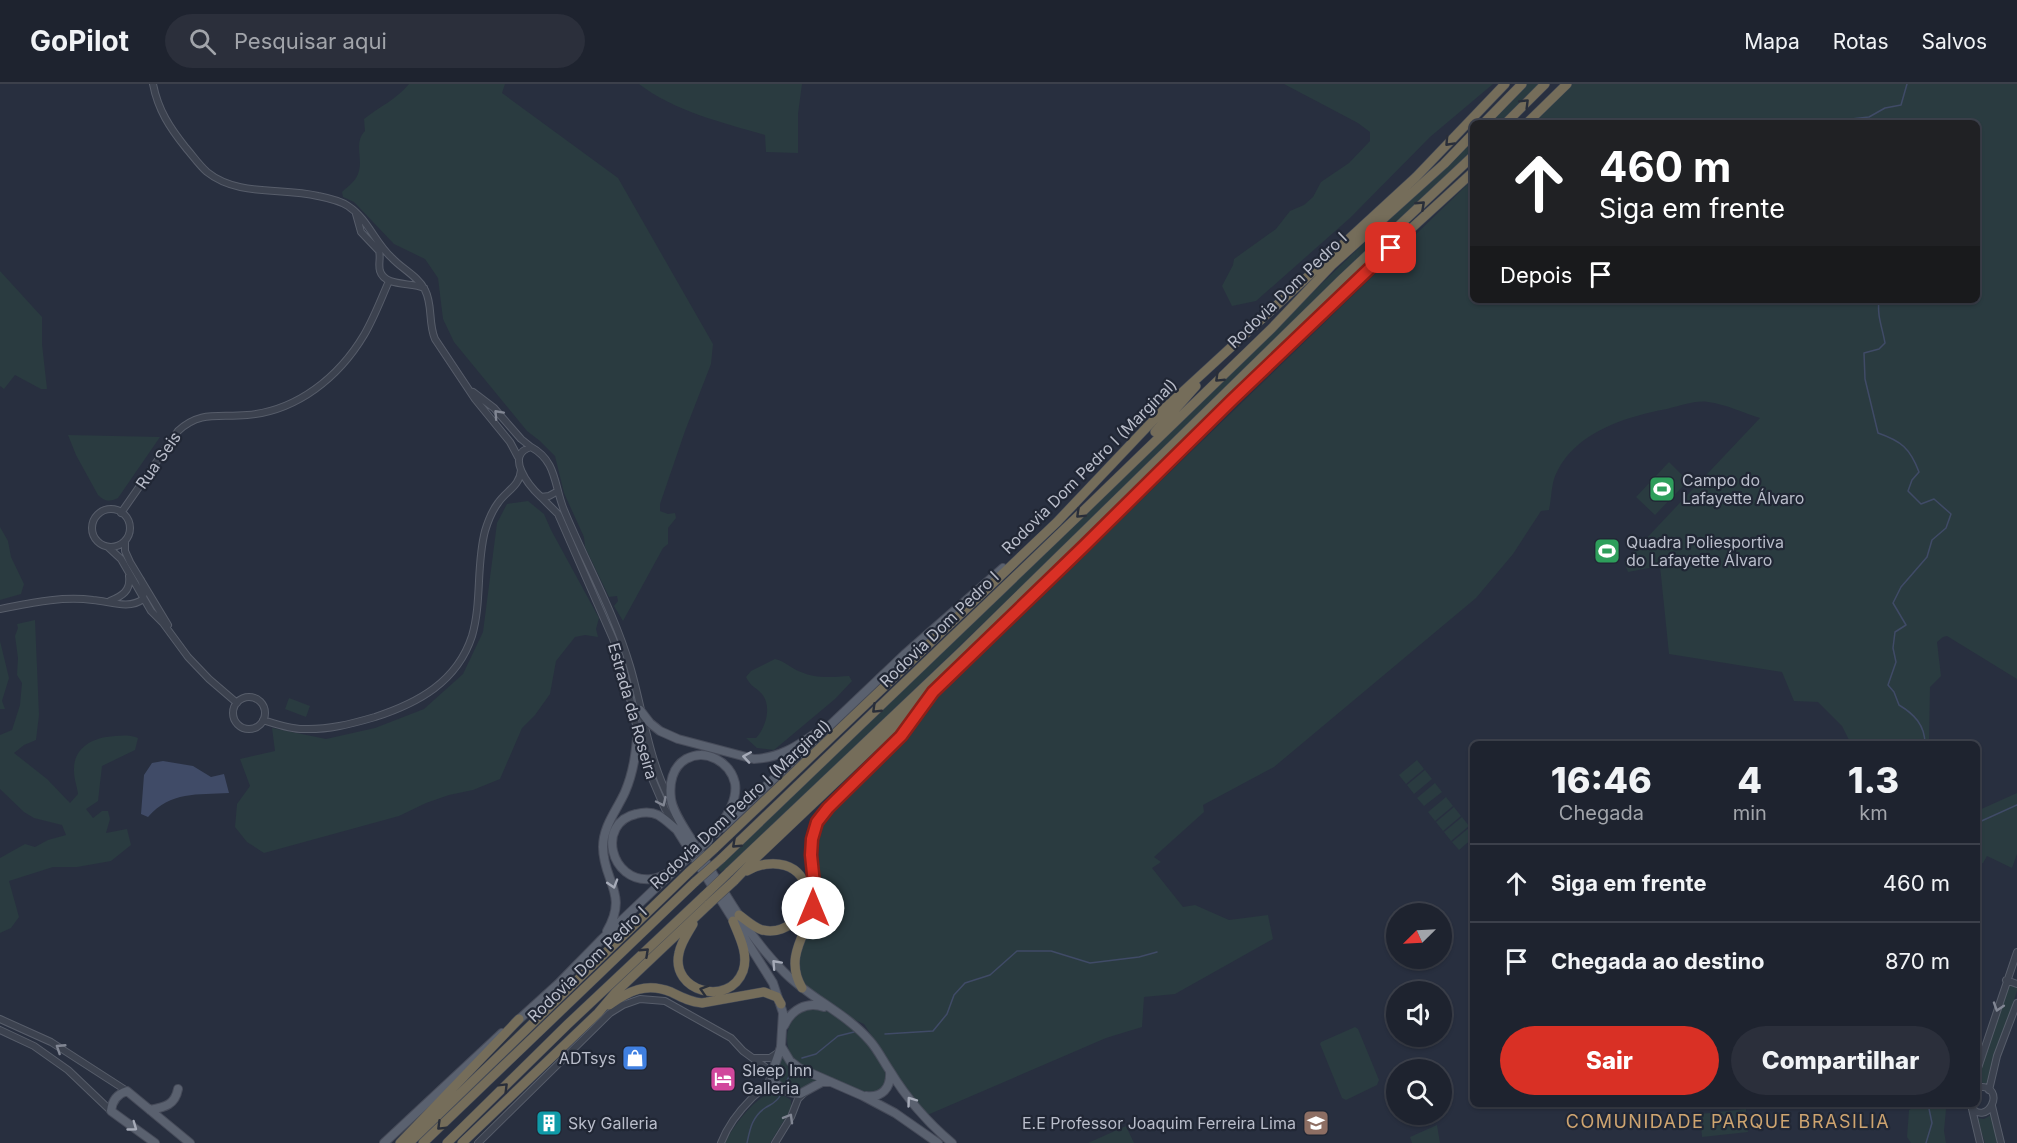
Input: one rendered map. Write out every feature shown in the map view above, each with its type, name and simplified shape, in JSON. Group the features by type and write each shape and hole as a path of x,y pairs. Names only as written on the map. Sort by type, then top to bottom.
{"highway":[{"name":"Rodovia Dom Pedro I (Marginal)","path":"1471,120 1505,84"},
{"path":"1487,120 1522,84"},
{"path":"1509,120 1545,84"},
{"path":"1524,120 1558,84"},
{"path":"1530,120 1567,84"},
{"name":"Rodovia Dom Pedro I (Marginal)","path":"409,1143 1057,522 1165,408 1416,177 1470,121"},
{"name":"Rodovia Dom Pedro I","path":"423,1143 1117,478 1272,328 1332,265 1444,164 1470,137"},
{"name":"Rodovia Dom Pedro I","path":"734,876 1342,279 1470,159"},
{"path":"802,988 795,971 794,957 798,941 813,908 815,893 811,855 812,839 817,822 828,808 901,736 933,692 1232,400 1277,359 1356,279 1470,175"},
{"path":"1117,478 1231,346"},
{"path":"736,918 744,950 743,970 736,981 726,989 714,993 703,991 692,985 683,976 678,966 678,955 683,940 707,900 966,660"},
{"path":"734,876 759,865 776,862 789,866 800,876 807,893 805,908 787,927 763,930 736,918"},
{"name":"Rodovia Dom Pedro I","path":"447,1143 568,1024 707,900"},
{"path":"462,1143 700,913"},
{"path":"598,1013 625,994 641,987 666,990 693,1002 702,1003 764,992 777,997 781,1004"},
{"path":"400,1143 519,1019"}],"main road":[{"path":"384,1143 491,1041 558,984 672,872 709,840 914,646 1057,522"},
{"path":"640,711 660,731 678,740 754,759 775,757 787,752 836,719"},
{"path":"602,939 615,911 616,894 605,860 604,833 625,792 634,767 638,729"},
{"path":"716,833 732,806 735,795 734,777 719,760 700,755 684,760 675,769 671,779 671,801 773,983 781,1004 784,1027 781,1049 771,1076 783,1090 793,1094 804,1093 822,1082 831,1082"},
{"path":"672,872 651,879 637,878 625,873 616,862 611,849 613,836 619,824 630,815 643,812 657,814 677,830 736,918 770,957 802,988 851,1022 871,1041 919,1113 952,1143"},
{"path":"784,1027 789,1016 801,1007 819,1005 833,1010"},
{"path":"781,1049 799,1068 895,1113 938,1143"},
{"path":"862,1096 876,1097 883,1093 890,1083 890,1071"},
{"path":"150,1110 170,1105 176,1098 178,1089"},
{"path":"155,1143 111,1111 117,1096 127,1091 189,1142"}],"street":[{"path":"153,84 159,109 172,131 207,172 240,188 313,194 339,201 354,211 388,254 424,288"},
{"path":"354,211 361,232 377,247 380,273 389,281 424,288"},
{"path":"361,232 366,231 373,234"},
{"path":"380,260 388,254"},
{"path":"398,283 405,277 405,269"},
{"name":"Rua Seis","path":"121,513 178,430 186,424 208,415 248,415 279,408 299,399 325,381 359,344 371,323 389,281"},
{"name":"Estrada da Roseira","path":"424,288 433,333 484,411 510,442 530,487 558,514 613,639 622,663 645,760 653,783 677,830"},
{"name":"Estrada da Roseira","path":"464,381 476,395 494,408 531,447 542,454 550,465 556,478 562,506 630,665 640,711 658,773 671,801"},
{"path":"518,457 522,451 531,447"},
{"path":"263,720 300,729 335,728 353,724 411,704 427,695 449,676 460,662 476,620 484,535 488,520 499,501 519,479 521,470"},
{"path":"513,488 530,487"},
{"path":"541,497 558,491"},
{"path":"176,641 125,551 124,542 130,528 128,521 121,513 103,511 93,522 94,536 98,542 116,553 151,611 163,623 176,641 209,679 237,702"},
{"path":"108,547 115,547 124,542"},
{"path":"107,602 121,596 127,590 130,580 127,569"},
{"path":"141,580 144,588 143,599"},
{"path":"0,609 23,603 81,599 130,605 151,611"},
{"path":"130,605 143,599"},
{"path":"248,697 258,700 264,708 263,720 256,727 240,725 234,716 237,702 248,697"},
{"path":"1980,1062 2017,952"},
{"path":"2006,980 2017,984"},
{"path":"478,1143 610,1013 632,1001 649,998 665,1001 731,1038 743,1051 765,1067 771,1076 766,1086 735,1118 721,1143"},
{"path":"1989,1090 1997,1056 2017,1003"},
{"path":"0,1019 42,1037 127,1091"},
{"path":"0,1030 34,1047 68,1070 111,1111"},
{"path":"754,1058 767,1058 781,1049"},
{"path":"68,1070 71,1062 77,1059"},
{"path":"1980,1087 1989,1090 1994,1099 1992,1106 2001,1143"},
{"path":"775,1143 791,1117 798,1099 804,1093"},
{"path":"1973,1107 1983,1112 1992,1106"},
{"path":"1971,1107 1980,1143"}],"shaded area":[{"path":"409,84 505,84 502,93 618,178 713,344 711,364 660,504 660,511 668,514 675,513 676,518 668,528 668,544 663,548 623,621 614,606 618,601 617,596 609,597 585,547 584,537 564,493 555,456 527,431 454,342 443,319 438,278 425,259 394,244 354,202 343,197 342,192 355,180 359,172 359,147 361,136 365,131 364,119 393,99"},
{"path":"639,84 802,84 798,114 798,153 766,152 765,135 684,109 653,94"},
{"path":"1284,84 1493,84 1430,137 1350,218 1256,301 1232,306 1222,286 1234,259 1276,229 1290,211 1304,205 1313,197 1321,182 1349,163 1370,141 1370,132 1358,123"},
{"path":"1527,84 1539,84 1503,120 1491,120"},
{"path":"1570,84 2017,84 2017,679 1947,636 1943,637 1937,642 1941,676 1930,687 1929,741 1850,741 1842,726 1818,702 1794,701 1782,672 1669,654 1660,566 1628,572 1624,562 1760,418 1714,403 1703,402 1615,423 1599,431 1571,452 1560,466 1553,483 1549,510 1541,511 1513,554 1476,598 1274,767 1203,805 1204,812 1154,857 1161,862 1152,868 1183,907 1195,905 1229,920 1268,915 1273,939 1175,994 1144,997 1142,1027 1106,1038 925,1116 864,1024 833,1010 798,981 796,963 809,928 814,854 828,808 901,736 967,660 1013,624 1470,182 1470,303 1980,303 1980,120 1533,120"},
{"path":"1470,142 1470,153 1445,178 912,691 734,862 721,872 716,867 907,687"},
{"path":"0,271 42,317 42,344 47,389 41,389 15,375 4,389 0,386"},
{"path":"68,435 160,437 118,498 107,501 98,495"},
{"name":"Campo do Lafayette Álvaro","path":"1669,462 1688,481 1655,515 1636,497"},
{"path":"528,501 544,514 599,618 596,629 598,637 585,635 575,637 556,661 550,694 522,728 500,779 473,790 426,803 399,816 264,853 247,842 235,827 237,804 250,786 240,759 275,751 272,728 326,739 375,728 424,709 463,674 483,632 497,523 507,504"},
{"path":"0,527 8,541 11,557 24,584 21,594 0,600"},
{"path":"35,620 39,715 36,740 24,745 14,753 47,779 70,803 78,794 74,764 83,748 93,741 106,737 138,738 135,750 102,766 98,801 86,809 93,818 102,811 108,811 110,819 106,833 127,829 131,845 111,861 77,867 53,867 9,881 19,917 11,928 0,933 0,858 25,844 35,847 48,840 66,835 62,825 34,818 24,812 0,789 0,735 12,730 20,705 22,683 17,675 18,658 15,636 17,624"},
{"path":"0,641 9,678 2,701 5,709 0,709"},
{"path":"775,659 813,676 849,676 852,681 835,699 774,750 757,748 746,738 756,738 760,733 767,708 763,696 746,677 751,671"},
{"path":"289,698 310,706 306,717 285,709"},
{"path":"1417,760 1424,769 1406,784 1399,775"},
{"path":"1425,770 1432,779 1414,794 1407,785"},
{"path":"1435,783 1442,792 1424,806 1417,798"},
{"path":"2017,793 2017,854 2012,868 1987,856 1983,863 1980,863 1980,810"},
{"path":"1446,797 1453,806 1435,821 1428,812"},
{"path":"1454,807 1461,816 1443,831 1436,822"},
{"path":"1462,817 1469,826 1451,841 1444,832"},
{"path":"1470,827 1470,841 1459,850 1452,842"},
{"path":"2010,984 2017,987 2017,991 1987,1084 1980,1082 1980,1069"},
{"path":"810,1008 836,1015 865,1042 888,1075 882,1090 868,1094 794,1061 788,1045 788,1030 796,1017"},
{"path":"1355,1027 1358,1029 1379,1080 1377,1085 1346,1100 1342,1098 1320,1044"},
{"path":"783,1055 823,1080 804,1090 787,1089 777,1074"},
{"path":"776,1091 791,1100 791,1109 770,1143 725,1143 754,1104 769,1093"},
{"path":"1914,1107 1946,1109 1944,1131 1946,1143 1911,1143 1907,1137 1909,1110"},
{"path":"1746,1109 1748,1132 1702,1137 1700,1114"},
{"path":"1991,1115 1998,1143 1985,1143 1977,1118 1984,1119"},
{"path":"1437,1125 1440,1143 1412,1143 1410,1137"},
{"path":"1126,1126 1134,1143 1088,1143"}],"water":[{"path":"163,761 193,766 211,777 224,774 229,793 185,796 166,803 148,817 141,814 144,775 152,763"}],"waterway":[{"path":"1842,120 1869,117 1885,108 1901,105 1907,84"},
{"path":"1879,303 1879,317 1885,343 1879,349 1864,353 1865,379 1878,433 1904,446 1916,464 1919,472 1912,480 1908,491 1921,504 1934,499 1951,514 1946,528 1932,540 1927,557 1901,587 1893,603 1906,625 1895,632 1893,648 1896,662 1888,685 1894,692 1899,705 1914,716 1921,726 1925,741"},
{"path":"1980,822 2017,805"},
{"path":"885,1034 933,1031 947,1014 954,995 965,983 990,975 1017,951 1051,951 1090,963 1139,957 1157,952"},
{"path":"802,1058 816,1054 838,1036 854,1032"},
{"path":"784,1086 793,1069"},
{"path":"747,1143 754,1119 780,1096"},
{"path":"1926,1143 1932,1123 1929,1107"}],"place":[{"name":"Campo do Lafayette Álvaro","path":"1662,489"},
{"name":"Quadra Poliesportiva do Lafayette Álvaro","path":"1607,551"},
{"name":"ADTsys","path":"635,1058"},
{"name":"Sleep Inn Galleria","path":"723,1079"},
{"name":"Sky Galleria","path":"549,1123"},
{"name":"E.E Professor Joaquim Ferreira Lima","path":"1316,1123"}],"district":[{"name":"COMUNIDADE PARQUE BRASILIA","path":"1728,1121"}],"route":[{"path":"813,908 815,893 811,855 812,839 817,822 828,808 901,736 933,692 1232,400 1277,359 1356,279 1391,248"}]}
